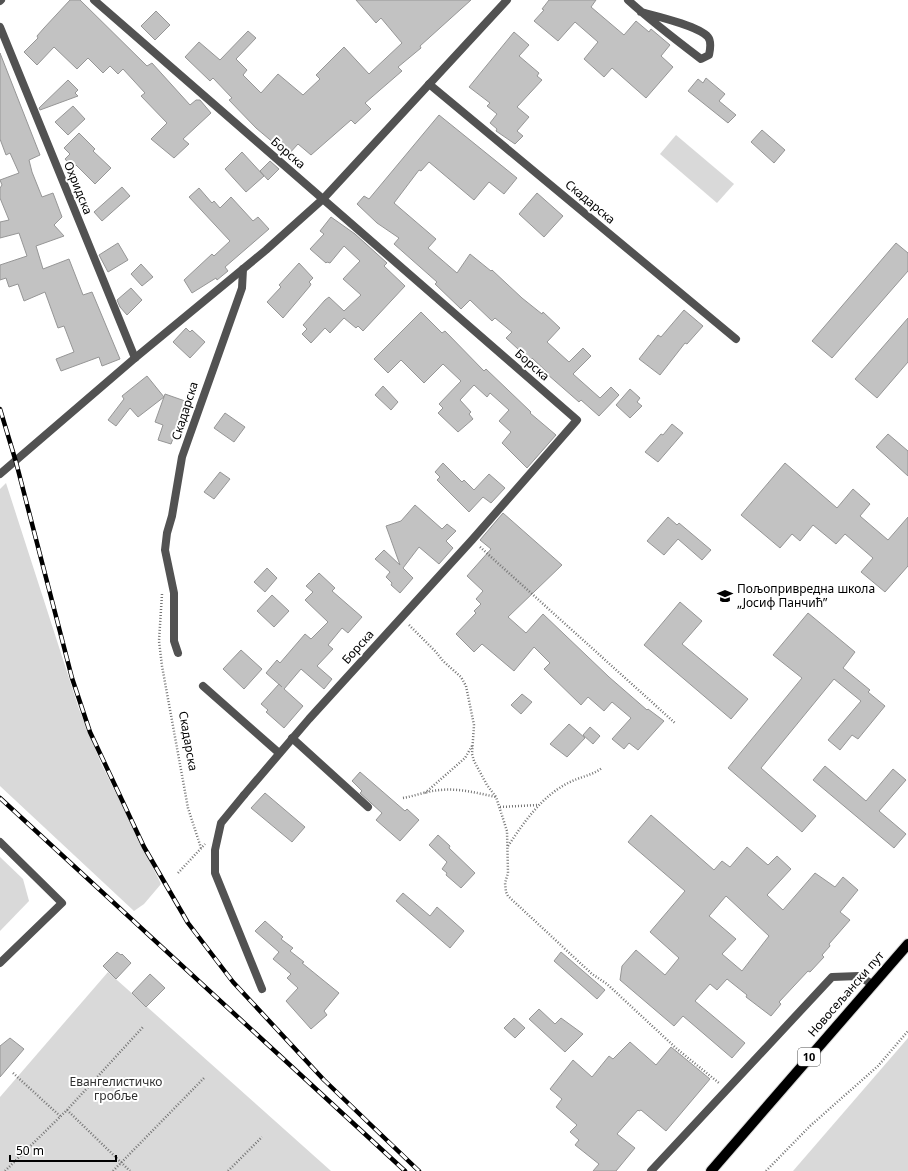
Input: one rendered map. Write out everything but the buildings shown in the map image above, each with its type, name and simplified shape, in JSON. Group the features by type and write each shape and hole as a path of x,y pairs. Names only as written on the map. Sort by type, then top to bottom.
{"main road":[{"name":"Новосељански пут","path":"711,1171 908,944"}],"street":[{"name":"Борска","path":"94,0 576,420 472,540 292,738 221,823 218,830"},
{"path":"0,474 135,358 243,269 323,198 506,0"},
{"path":"628,0 641,12 701,59 709,55 711,45 708,37 696,30 641,12"},
{"name":"Охридска","path":"0,27 135,358"},
{"name":"Скадарска","path":"429,84 736,339"},
{"name":"Скадарска","path":"178,653 174,641 174,593 165,550 167,533 172,516 182,457 202,396 242,288 243,269"},
{"path":"203,686 279,753"},
{"path":"292,738 368,807"},
{"path":"218,830 215,873 262,990"},
{"path":"0,842 62,903 0,963"},
{"path":"651,1171 832,977 859,976 872,984"}],"path":[{"path":"472,540 675,723"},
{"name":"Скадарска","path":"162,588 159,626 160,654 188,808 201,848"},
{"path":"403,615 402,618 405,622 461,677 466,686 474,725 474,762 487,785 496,797 506,831 508,846 508,873 505,882 508,896 592,974 607,984 677,1049 727,1090"},
{"path":"423,794 465,758 473,745"},
{"path":"508,846 538,805 548,795 567,783 590,775 602,768"},
{"path":"403,798 436,790 455,789 496,797"},
{"path":"500,807 538,805"},
{"path":"178,873 218,830"},
{"path":"5,1171 67,1110 143,1027"},
{"path":"766,1171 810,1126 878,1066 908,1031"},
{"path":"12,1074 60,1116"},
{"path":"113,1171 205,1077"},
{"path":"67,1110 130,1171"},
{"path":"228,1171 262,1137"}],"green space":[{"path":"676,135 734,184 717,203 660,154"},
{"path":"6,483 79,709 101,763 161,884 144,904 134,911 0,786 0,489"},
{"path":"0,857 23,879 29,901 0,931"},
{"name":"Евангелистичко гробље","path":"108,972 331,1171 0,1171 0,1097"},
{"path":"908,1038 908,1171 793,1171"}],"railway":[{"path":"0,409 16,462 72,678 90,732 144,847 188,923 233,982 324,1080 419,1171"},
{"path":"0,798 405,1171"}],"place":[{"name":"Пољопривредна школа „Јосиф Панчић”","path":"725,596"}]}
